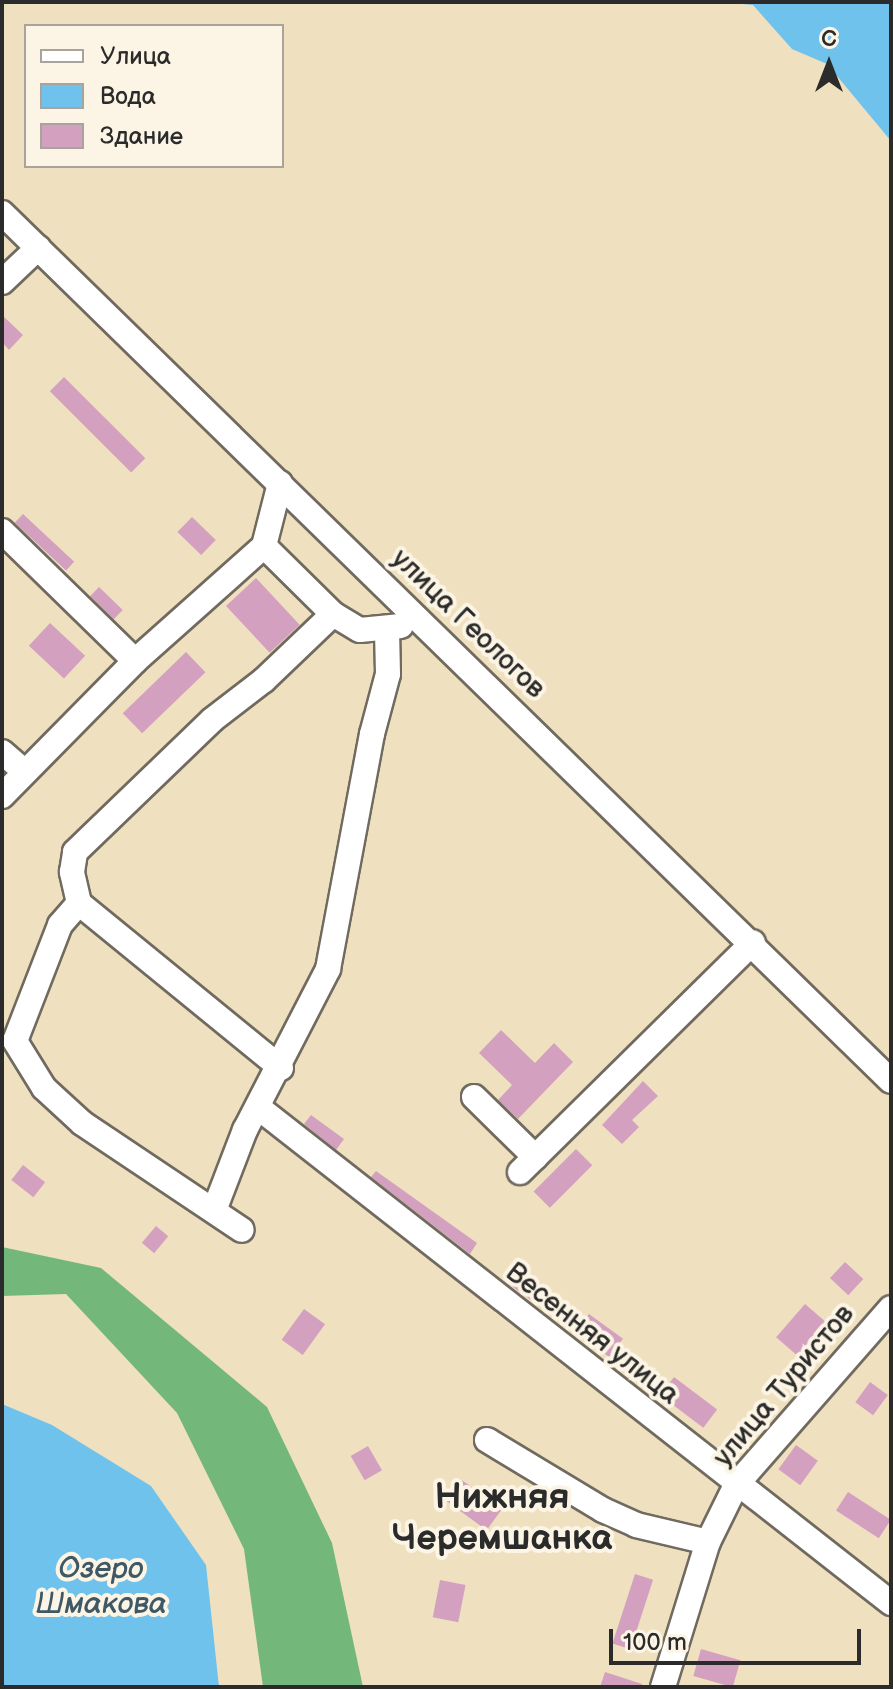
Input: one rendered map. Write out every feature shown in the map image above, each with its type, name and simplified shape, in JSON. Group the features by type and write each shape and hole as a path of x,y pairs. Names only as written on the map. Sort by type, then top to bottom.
{"street":[{"name":"улица Геологов","path":"2,213 753,942 891,1081"},
{"path":"2,282 38,248"},
{"path":"2,796 135,661 264,546 280,483"},
{"path":"2,531 135,661"},
{"path":"264,546 333,614 360,630 387,630 421,621"},
{"path":"281,1068 79,903 72,872 75,852 212,720 264,680 333,614"},
{"path":"215,1208 259,1108 328,969 372,734 388,674 387,630"},
{"path":"2,752 24,771"},
{"path":"79,903 60,925 8,1039 44,1088 82,1123 215,1208 242,1230"},
{"path":"474,1097 527,1164 753,942"},
{"name":"Весенняя улица","path":"259,1108 736,1485 891,1603"},
{"name":"улица Туристов","path":"663,1687 708,1542 736,1485 886,1321"},
{"path":"487,1440 614,1515 708,1542"}],"green space":[{"path":"2,1247 101,1268 267,1407 332,1543 363,1687 263,1687 244,1549 177,1413 66,1294 2,1296"}],"water":[{"path":"720,2 891,2 891,141 827,64 792,49 753,5"},
{"name":"Озеро Шмакова","path":"2,1404 52,1425 151,1486 206,1565 219,1687 2,1687"}],"building":[{"path":"2,315 23,335 9,350 2,342"},
{"path":"64,377 145,458 131,472 50,391"},
{"path":"23,514 74,562 66,571 15,523"},
{"path":"192,517 216,540 201,555 177,532"},
{"path":"256,578 300,625 270,653 226,606"},
{"path":"99,587 123,610 114,619 90,596"},
{"path":"50,623 85,656 64,678 29,646"},
{"path":"186,652 205,672 142,733 123,713"},
{"path":"501,1030 535,1063 554,1043 573,1062 518,1119 498,1100 512,1085 479,1053"},
{"path":"643,1081 658,1096 632,1120 639,1127 622,1144 602,1125"},
{"path":"311,1115 344,1139 336,1150 304,1124"},
{"path":"576,1149 592,1165 550,1208 534,1191"},
{"path":"23,1165 45,1182 33,1197 11,1180"},
{"path":"376,1171 477,1243 470,1254 371,1177"},
{"path":"156,1226 168,1236 154,1253 142,1243"},
{"path":"845,1262 863,1279 848,1295 830,1278"},
{"path":"515,1265 549,1290 538,1305 504,1280"},
{"path":"805,1304 826,1322 797,1356 776,1337"},
{"path":"304,1309 325,1324 303,1355 282,1340"},
{"path":"589,1314 623,1339 609,1357 575,1333"},
{"path":"674,1377 717,1409 703,1428 660,1395"},
{"path":"870,1382 888,1395 873,1415 855,1402"},
{"path":"796,1445 818,1461 800,1485 778,1469"},
{"path":"368,1446 382,1470 365,1480 351,1456"},
{"path":"459,1478 502,1509 487,1530 444,1499"},
{"path":"848,1492 891,1520 879,1538 836,1510"},
{"path":"635,1574 653,1580 631,1649 612,1643"},
{"path":"440,1580 466,1585 458,1622 433,1617"},
{"path":"701,1649 740,1660 733,1687 693,1676"},
{"path":"605,1672 642,1684 641,1687 600,1687"}],"district":[{"name":"Нижняя Черемшанка","path":"502,1518"}]}
